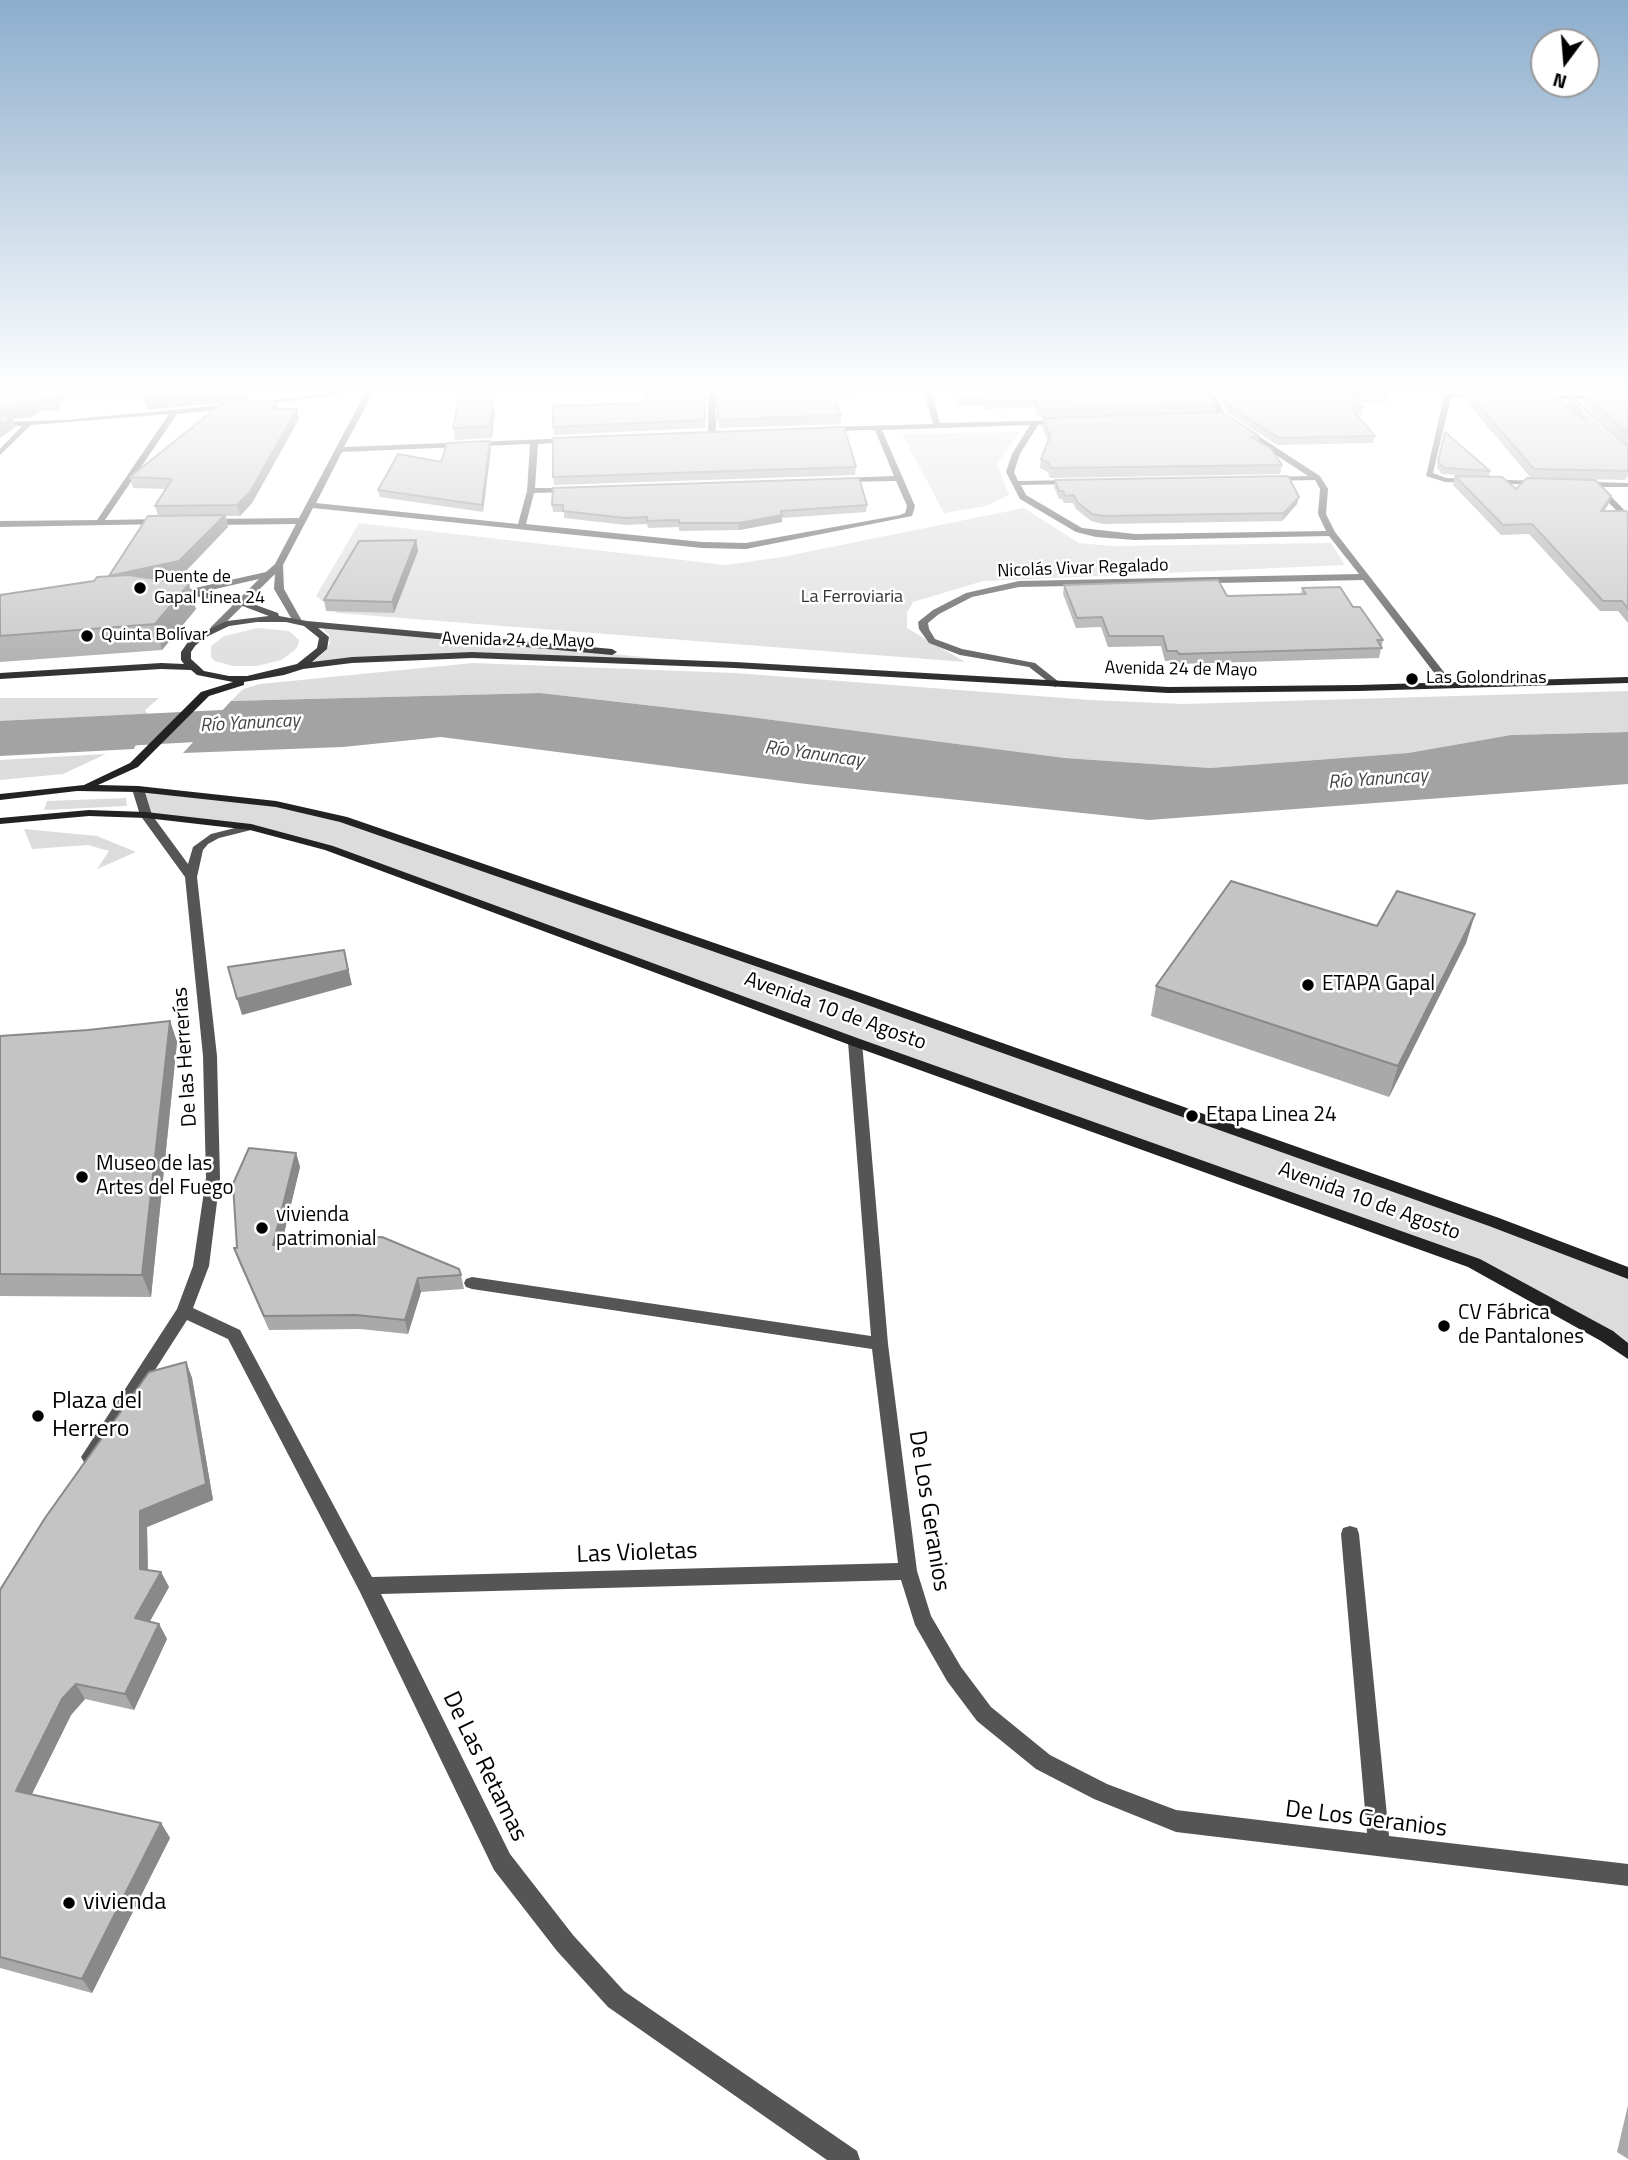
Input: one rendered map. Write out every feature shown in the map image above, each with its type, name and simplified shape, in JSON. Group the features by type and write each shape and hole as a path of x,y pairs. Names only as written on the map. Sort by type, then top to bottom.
{"main road":[{"path":"166,593 189,593 242,603 286,619"},
{"name":"Avenida 24 de Mayo","path":"286,619 735,665"},
{"path":"205,695 207,683 186,660 186,652 191,643 214,629 250,620 286,619"},
{"path":"300,666 317,655 324,643 320,632 302,622"},
{"name":"Avenida 24 de Mayo","path":"265,677 300,666 352,660 472,656 735,665 1168,690 1628,680"},
{"path":"0,676 161,666 196,670 229,679 265,677"},
{"path":"77,789 134,765 205,695 265,677"},
{"path":"134,765 138,789"},
{"name":"Avenida 10 de Agosto","path":"0,797 77,789 138,789 276,804 384,832 1456,1209 1628,1273"},
{"name":"Avenida 10 de Agosto","path":"0,821 89,813 146,815 251,827 329,848 855,1042 1474,1263 1607,1336 1628,1352"}],"street":[{"path":"99,523 119,494"},
{"path":"214,629 279,565 317,494"},
{"path":"521,527 530,494"},
{"path":"311,505 702,545 746,546 902,517 909,514 911,506 906,494"},
{"path":"1021,494 1066,524 1096,534 1176,537 1331,533"},
{"path":"1324,494 1322,514 1331,533 1449,685"},
{"path":"1604,494 1628,519"},
{"path":"193,522 302,521"},
{"path":"0,524 166,522"},
{"path":"279,565 279,589 302,622"},
{"path":"189,593 269,575"},
{"name":"Nicolás Vivar Regalado","path":"1055,684 1032,666 960,652 932,641 923,622 936,612 970,595 1019,584 1366,577"},
{"name":"De las Herrerías","path":"138,789 146,815 191,877"},
{"name":"De las Herrerías","path":"81,1471 184,1311 201,1266 214,1178 210,1056 191,877 197,849 204,842 215,836 251,827"},
{"name":"De Los Geranios","path":"855,1042 880,1344 908,1571 922,1619 954,1674 984,1714 1043,1762 1101,1792 1176,1821 1628,1875"},
{"path":"472,1283 880,1344"},
{"name":"De Las Retamas","path":"184,1311 234,1335 367,1586 502,1862 565,1943 616,1999 848,2160"},
{"path":"1349,1534 1379,1846"},
{"name":"Las Violetas","path":"367,1586 908,1571"}],"green space":[{"path":"934,494 1009,495 986,506 944,513"},
{"name":"La Ferroviaria","path":"1024,508 1079,543 1112,546 1331,543 1345,565 983,581 913,602 907,613 907,628 965,662 337,613 316,596 359,523 726,565 782,557"},
{"path":"258,628 289,631 299,640 298,645 281,660 257,666 233,666 215,661 211,657 211,646 224,636"},
{"path":"322,628 457,637 688,662 474,653 312,663 330,643 329,635"},
{"path":"473,663 735,673 1090,700 1183,704 1628,691 1628,732 1511,735 1408,753 1210,768 1065,758 540,693 231,701 243,689 260,684"},
{"path":"0,698 159,698 145,710 148,715 0,723"},
{"path":"106,754 63,774 0,780 0,760"},
{"path":"138,789 233,798 343,819 1628,1273 1628,1352 1474,1263 329,848 251,827 146,815"},
{"path":"126,798 127,806 44,810 47,801"},
{"path":"24,829 97,836 136,852 97,869 109,851 88,845 32,849"}],"water":[{"path":"540,693 1065,758 1210,768 1408,753 1511,735 1628,732 1628,784 1149,820 806,784 441,737 343,747 183,753 231,701"},
{"path":"148,715 134,749 0,756 0,723"}],"building":[{"path":"163,494 248,494 237,505 155,506"},
{"path":"404,494 483,494 482,505"},
{"path":"553,494 864,494 867,505 781,511 782,515 739,523 679,523 679,520 647,521 647,517 625,518 563,511 563,505 552,505"},
{"path":"1064,494 1297,494 1299,497 1284,513 1104,516 1092,514 1077,502 1074,495"},
{"path":"1472,494 1609,494 1611,496 1601,511 1628,513 1628,609 1622,601 1603,601 1532,524 1503,525"},
{"path":"225,515 179,561 109,576 148,516"},
{"path":"416,540 392,602 324,600 359,541"},
{"path":"129,575 189,584 155,624 0,636 0,595 94,581 97,577"},
{"path":"1218,580 1227,596 1306,594 1302,588 1340,587 1353,607 1360,607 1383,640 1377,640 1382,648 1179,654 1177,651 1167,651 1163,636 1109,636 1102,617 1077,618 1064,585"},
{"name":"ETAPA Gapal","path":"1231,881 1377,926 1397,891 1475,914 1398,1066 1156,986"},
{"path":"344,950 348,970 237,999 228,967"},
{"name":"Museo de las Artes del Fuego","path":"170,1021 142,1275 0,1274 0,1036"},
{"path":"249,1148 296,1153 273,1245 382,1237 459,1269 461,1275 418,1278 405,1320 356,1315 264,1316 234,1248 237,1248 233,1184"},
{"path":"186,1362 206,1484 140,1511 140,1569 161,1572 135,1618 159,1624 125,1694 76,1684 62,1699 16,1791 161,1823 82,1979 0,1957 0,1590 45,1518 149,1372"}],"waterway":[{"name":"Río Yanuncay","path":"0,737 302,721"}],"place":[{"name":"Puente de Gapal Linea 24","path":"140,588"},
{"name":"Quinta Bolívar","path":"87,636"},
{"name":"Las Golondrinas","path":"1412,679"},
{"name":"ETAPA Gapal","path":"1308,985"},
{"name":"Etapa Linea 24","path":"1192,1116"},
{"name":"Museo de las Artes del Fuego","path":"82,1177"},
{"name":"vivienda patrimonial","path":"262,1228"},
{"name":"CV Fábrica de Pantalones","path":"1444,1326"},
{"name":"Plaza del Herrero","path":"38,1416"},
{"name":"vivienda","path":"69,1903"}]}
